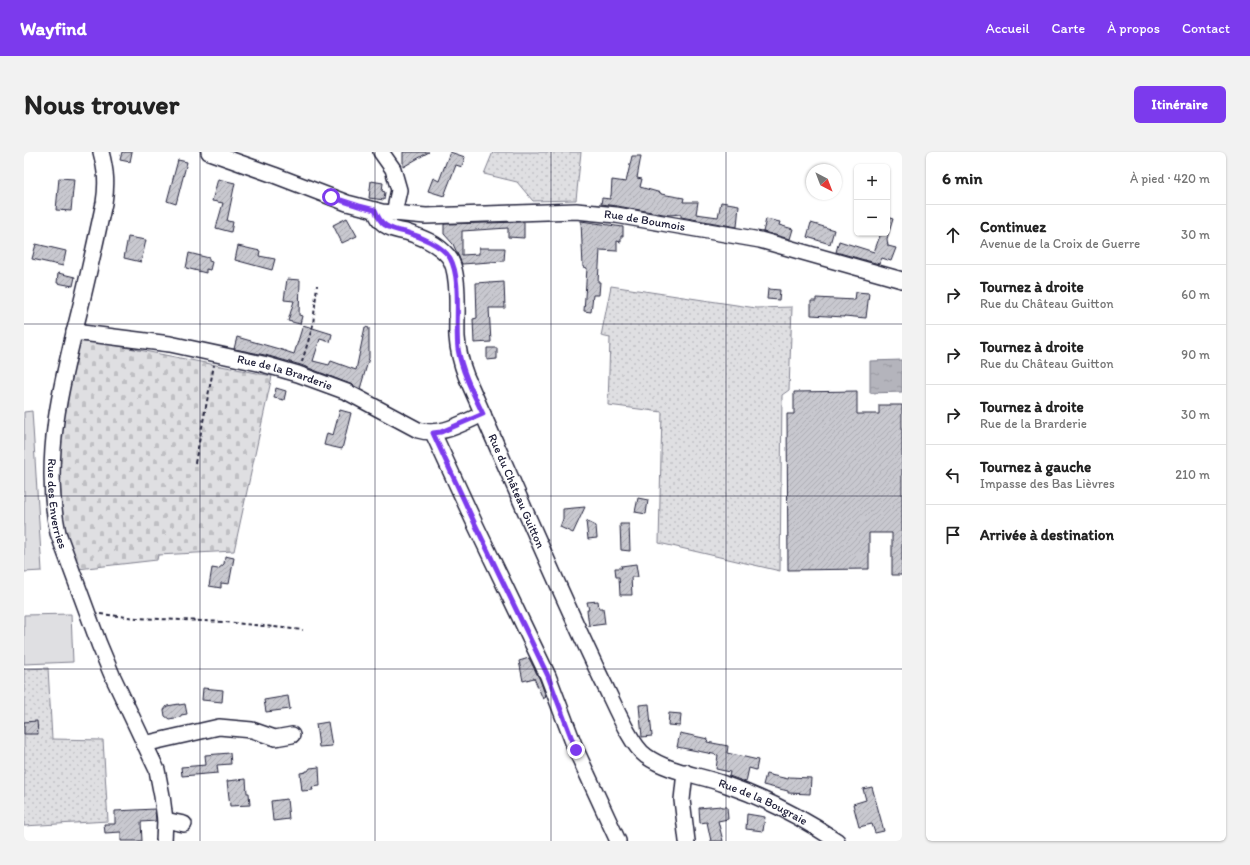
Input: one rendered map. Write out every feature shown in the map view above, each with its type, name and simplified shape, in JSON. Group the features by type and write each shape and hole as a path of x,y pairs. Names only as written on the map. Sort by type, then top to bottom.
{"street":[{"name":"Rue des Enverries","path":"101,152 107,179 107,188 63,377 55,430 53,472 55,520 58,533 109,669 156,770 162,796 165,820 164,841"},
{"name":"Rue de Boumois","path":"209,152 347,203 383,212 426,216 576,211 616,215 760,240 902,280"},
{"path":"382,152 393,169 399,190 383,212"},
{"name":"Rue du Château Guitton","path":"383,212 378,218 386,226 418,236 438,246 449,256 454,267 456,279 457,338 460,360 573,619 621,718 636,745 646,756 662,764 685,772"},
{"name":"Rue de la Brarderie","path":"74,332 170,344 263,364 298,374 347,392 418,430 433,433"},
{"path":"483,414 441,432 433,433 548,676 576,750 618,841"},
{"path":"144,744 219,727 252,730 275,738 292,735"},
{"path":"685,772 682,800 687,841"},
{"name":"Rue de la Bougraie","path":"685,772 723,783 782,808 811,824 837,841"},
{"path":"165,820 184,824"}],"path":[{"path":"298,374 313,325 317,285"},
{"path":"195,463 216,354"},
{"path":"87,613 137,618 225,622 303,630"}],"green space":[{"path":"493,152 581,152 576,200 533,201 517,182 484,174"},
{"path":"611,286 756,308 792,307 789,390 782,395 780,571 659,543 662,412 608,405 610,338 601,336"},
{"path":"83,339 272,376 234,551 158,555 157,560 78,569 60,520 59,422 75,349"},
{"path":"32,411 42,571 24,572 24,412"},
{"path":"71,614 73,662 24,664 24,615"},
{"path":"48,668 52,739 103,740 108,821 24,826 24,669"}],"water":[{"path":"902,360 902,392 870,393 870,361"}],"building":[{"path":"122,152 132,152 130,162 120,160"},
{"path":"403,152 429,152 403,167"},
{"path":"450,152 465,157 462,167 456,165 444,196 428,191 433,178 439,181"},
{"path":"632,156 641,156 637,178 642,179 640,187 661,194 684,198 683,202 698,202 696,214 718,217 721,202 739,205 737,227 681,217 681,214 669,215 601,204 602,198 610,199 612,180 626,182"},
{"path":"178,160 187,162 176,204 167,201"},
{"path":"59,178 74,179 71,211 56,210"},
{"path":"218,179 235,183 227,221 233,222 231,232 216,228 223,203 212,201"},
{"path":"371,181 383,183 382,191 385,192 384,200 369,198"},
{"path":"347,218 357,236 342,243 333,225"},
{"path":"890,218 893,219 890,229"},
{"path":"766,219 780,222 779,225 793,229 790,239 763,232"},
{"path":"581,221 623,227 621,242 617,241 617,251 600,250 598,282 600,282 599,295 593,295 591,312 584,311 587,268 583,267"},
{"path":"524,222 524,238 508,237 508,228 462,231 462,255 479,254 479,248 505,248 504,261 462,264 453,244 444,234 444,224"},
{"path":"811,223 834,230 830,244 807,237"},
{"path":"880,236 888,236 888,246 896,248 891,261 882,258 879,264 836,252 839,241 874,252"},
{"path":"128,237 146,240 141,262 124,258"},
{"path":"36,244 66,251 63,266 32,259"},
{"path":"238,246 260,251 259,256 275,259 272,270 235,260"},
{"path":"189,253 209,258 209,261 212,262 210,270 206,269 206,273 186,268"},
{"path":"58,273 75,277 73,286 57,283"},
{"path":"287,279 300,280 299,315 302,316 300,324 288,321 294,301 284,300"},
{"path":"504,282 505,308 489,308 491,342 474,343 473,319 477,318 476,283"},
{"path":"768,289 780,290 779,300 767,299"},
{"path":"856,292 869,293 866,318 811,315 811,301 816,301 816,298 855,300"},
{"path":"303,325 332,334 330,342 320,339 313,361 329,365 331,361 356,370 365,327 369,328 369,358 360,389 301,365 265,355 234,349 237,337 294,354"},
{"path":"487,348 497,348 497,359 487,360"},
{"path":"276,388 286,391 284,400 274,398"},
{"path":"857,391 857,414 879,414 879,405 902,405 902,575 892,575 892,533 869,533 869,569 788,570 787,414 794,414 794,392"},
{"path":"340,410 351,413 342,449 324,445 327,433 333,435"},
{"path":"638,498 648,500 646,514 635,512"},
{"path":"585,507 573,533 560,527 563,519 563,509"},
{"path":"586,521 596,526 597,538 588,539"},
{"path":"620,524 629,524 630,551 621,550"},
{"path":"225,556 234,558 229,584 221,583 221,588 209,586 212,568 218,569 224,564"},
{"path":"636,564 638,577 631,577 632,595 620,595 619,577 616,577 615,568 622,568 621,566"},
{"path":"598,601 599,608 603,608 605,624 589,626 587,610 589,610 587,602"},
{"path":"529,658 540,680 546,697 543,699 534,678 523,681 519,661"},
{"path":"203,688 223,690 222,702 202,700"},
{"path":"288,696 290,709 266,712 264,700"},
{"path":"185,704 187,714 181,715 181,717 169,719 165,716 164,710 167,706"},
{"path":"649,704 652,736 642,737 639,705"},
{"path":"669,713 681,714 680,726 668,725"},
{"path":"37,721 38,734 24,734 24,722"},
{"path":"328,722 332,746 319,747 316,724"},
{"path":"680,733 708,739 707,742 728,746 727,753 758,760 756,770 749,768 746,782 729,776 730,772 716,769 718,755 677,747"},
{"path":"230,753 231,764 217,765 218,773 182,776 181,767 206,765 205,755"},
{"path":"319,767 320,786 312,787 313,790 302,791 300,773 308,771 310,768"},
{"path":"766,774 788,779 789,777 811,778 810,794 788,793 788,791 763,785"},
{"path":"246,779 250,805 230,806 227,781"},
{"path":"872,787 884,831 875,833 872,824 859,827 853,804 866,800 863,789"},
{"path":"287,799 289,819 273,821 271,801"},
{"path":"721,806 727,807 728,819 718,821 723,841 711,841 707,822 700,823 699,808"},
{"path":"155,809 156,821 141,822 142,841 121,841 121,832 105,833 104,824 115,824 115,811"},
{"path":"747,814 765,817 763,831 746,829"}],"route":[{"path":"331,197 347,203 375,210 378,218 386,226 418,236 438,246 449,256 454,267 456,279 457,338 460,360 483,414 441,432 433,433 548,676 576,750"}]}
